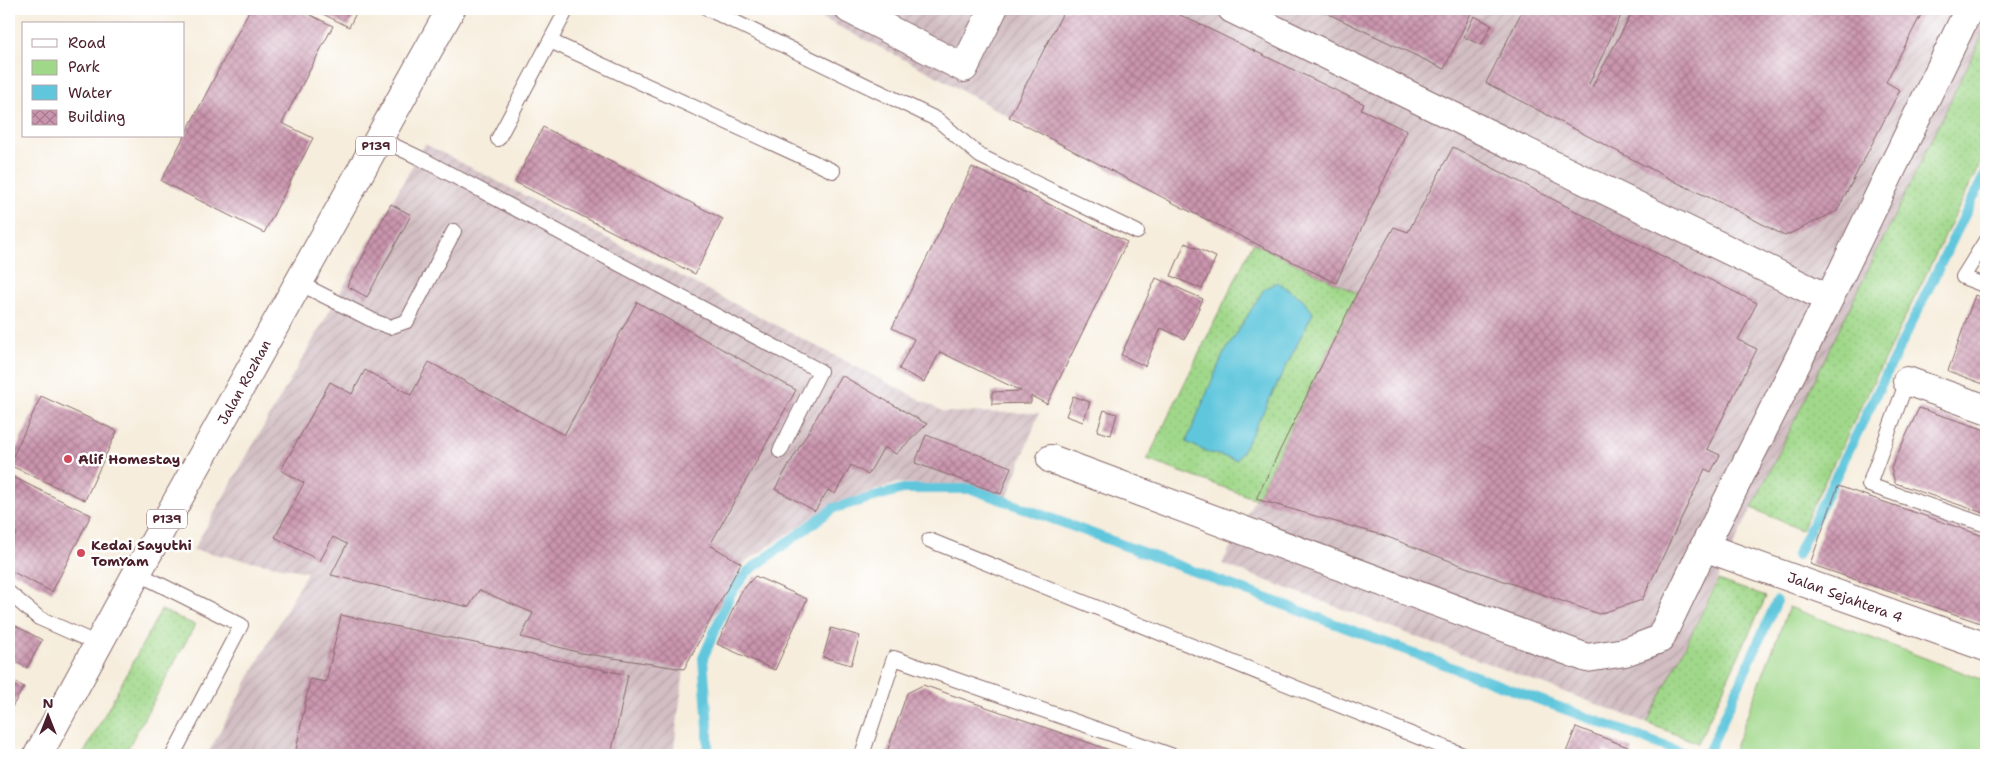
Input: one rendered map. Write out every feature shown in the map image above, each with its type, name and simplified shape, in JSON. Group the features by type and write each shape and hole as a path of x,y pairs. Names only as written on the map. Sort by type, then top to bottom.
{"street":[{"name":"Jalan Rozhan","path":"38,755 137,573 380,140 451,9"},
{"path":"848,9 964,68 993,9"},
{"path":"1232,9 1830,299"},
{"path":"1051,459 1587,658 1625,652 1660,639 1704,547 1830,299 1969,9"},
{"path":"1907,381 1986,409"},
{"name":"Jalan Sejahtera 4","path":"1704,547 1986,647"}],"lane":[{"path":"498,140 567,9"},
{"path":"708,9 938,120 980,156 1137,232"},
{"path":"550,41 833,171"},
{"path":"380,140 422,159 820,371 780,451"},
{"path":"299,283 376,322 390,327 407,321 454,231"},
{"path":"1986,240 1963,277 1986,286"},
{"path":"1907,381 1869,484 1986,526"},
{"path":"929,540 1463,755"},
{"path":"137,573 242,625 173,755"},
{"path":"9,594 39,618 98,644"},
{"path":"862,755 894,658 1171,755"}],"shaded area":[{"path":"804,9 1986,9 1986,28 1647,723 1222,564 1357,293 1183,208 1009,117 929,72"},
{"path":"425,144 944,412 1039,413 1007,498 973,486 897,483 832,505 745,562 684,669 673,755 207,755 307,572 193,550"}],"green space":[{"path":"1986,28 1986,152 1801,530 1752,508"},
{"path":"1253,243 1357,293 1256,499 1147,460"},
{"path":"1718,580 1766,597 1698,743 1647,723"},
{"path":"1789,607 1986,681 1986,755 1732,755"},
{"path":"161,610 195,625 124,755 83,755"}],"water":[{"path":"1277,282 1303,299 1313,313 1253,432 1237,460 1207,452 1186,442 1222,357 1264,289"}],"building":[{"path":"250,9 298,9 333,26 282,123 313,138 264,233 161,181 183,138 185,138 185,135"},
{"path":"313,9 358,9 349,27"},
{"path":"1065,9 1168,9 1364,104 1361,109 1407,131 1336,283 1183,208 1009,117"},
{"path":"1318,9 1473,9 1444,69"},
{"path":"1523,9 1624,9 1589,84 1592,87 1634,9 1924,9 1886,82 1900,90 1837,211 1785,236 1730,207 1680,184 1486,83"},
{"path":"1474,16 1492,25 1481,45 1464,37"},
{"path":"543,127 723,219 695,274 515,182"},
{"path":"1453,147 1650,250 1757,303 1738,340 1757,349 1707,449 1720,455 1711,472 1705,469 1642,600 1599,614 1484,574 1385,536 1256,499 1357,293 1394,227 1408,232"},
{"path":"972,167 1127,242 1047,404 1031,396 1031,403 992,404 992,392 1021,391 940,352 924,382 899,369 914,339 892,328"},
{"path":"391,204 411,215 367,297 347,286"},
{"path":"1185,243 1216,257 1202,289 1171,276"},
{"path":"1156,278 1203,299 1185,339 1161,328 1145,366 1121,355"},
{"path":"1975,295 1986,299 1986,385 1948,371"},
{"path":"637,302 796,390 710,545 741,563 684,669 581,653 521,637 533,613 479,590 469,607 331,575 347,544 333,537 320,561 275,537 304,483 281,470 330,382 352,394 365,370 411,395 429,362 564,435"},
{"path":"841,375 927,424 896,454 884,447 868,475 851,465 835,494 828,490 815,511 775,489"},
{"path":"41,396 117,431 85,500 9,465"},
{"path":"1073,396 1090,402 1083,422 1066,416"},
{"path":"1919,408 1986,430 1986,514 1895,483 1891,468"},
{"path":"1104,410 1117,414 1111,435 1097,431"},
{"path":"926,435 1011,467 1001,494 915,463"},
{"path":"9,475 91,515 52,592 9,570 9,549 17,533 9,529"},
{"path":"1838,486 1986,537 1986,625 1810,564"},
{"path":"755,576 807,599 775,670 717,644 741,592"},
{"path":"341,615 628,675 611,755 295,755 310,679 326,682"},
{"path":"9,622 42,640 27,668 9,658"},
{"path":"831,628 860,636 851,665 823,657"},
{"path":"9,678 24,687 9,712"},
{"path":"923,685 1124,755 886,755 907,693"},
{"path":"1576,727 1633,749 1631,755 1615,755 1604,751 1603,755 1565,755"}],"waterway":[{"path":"1797,555 1986,172"},
{"path":"708,755 703,658 731,593 747,572 834,508 903,489 972,489 1688,755"},
{"path":"1707,755 1777,601"}],"place":[{"name":"Alif Homestay","path":"68,459"},
{"name":"Kedai Sayuthi TomYam","path":"81,553"}]}
